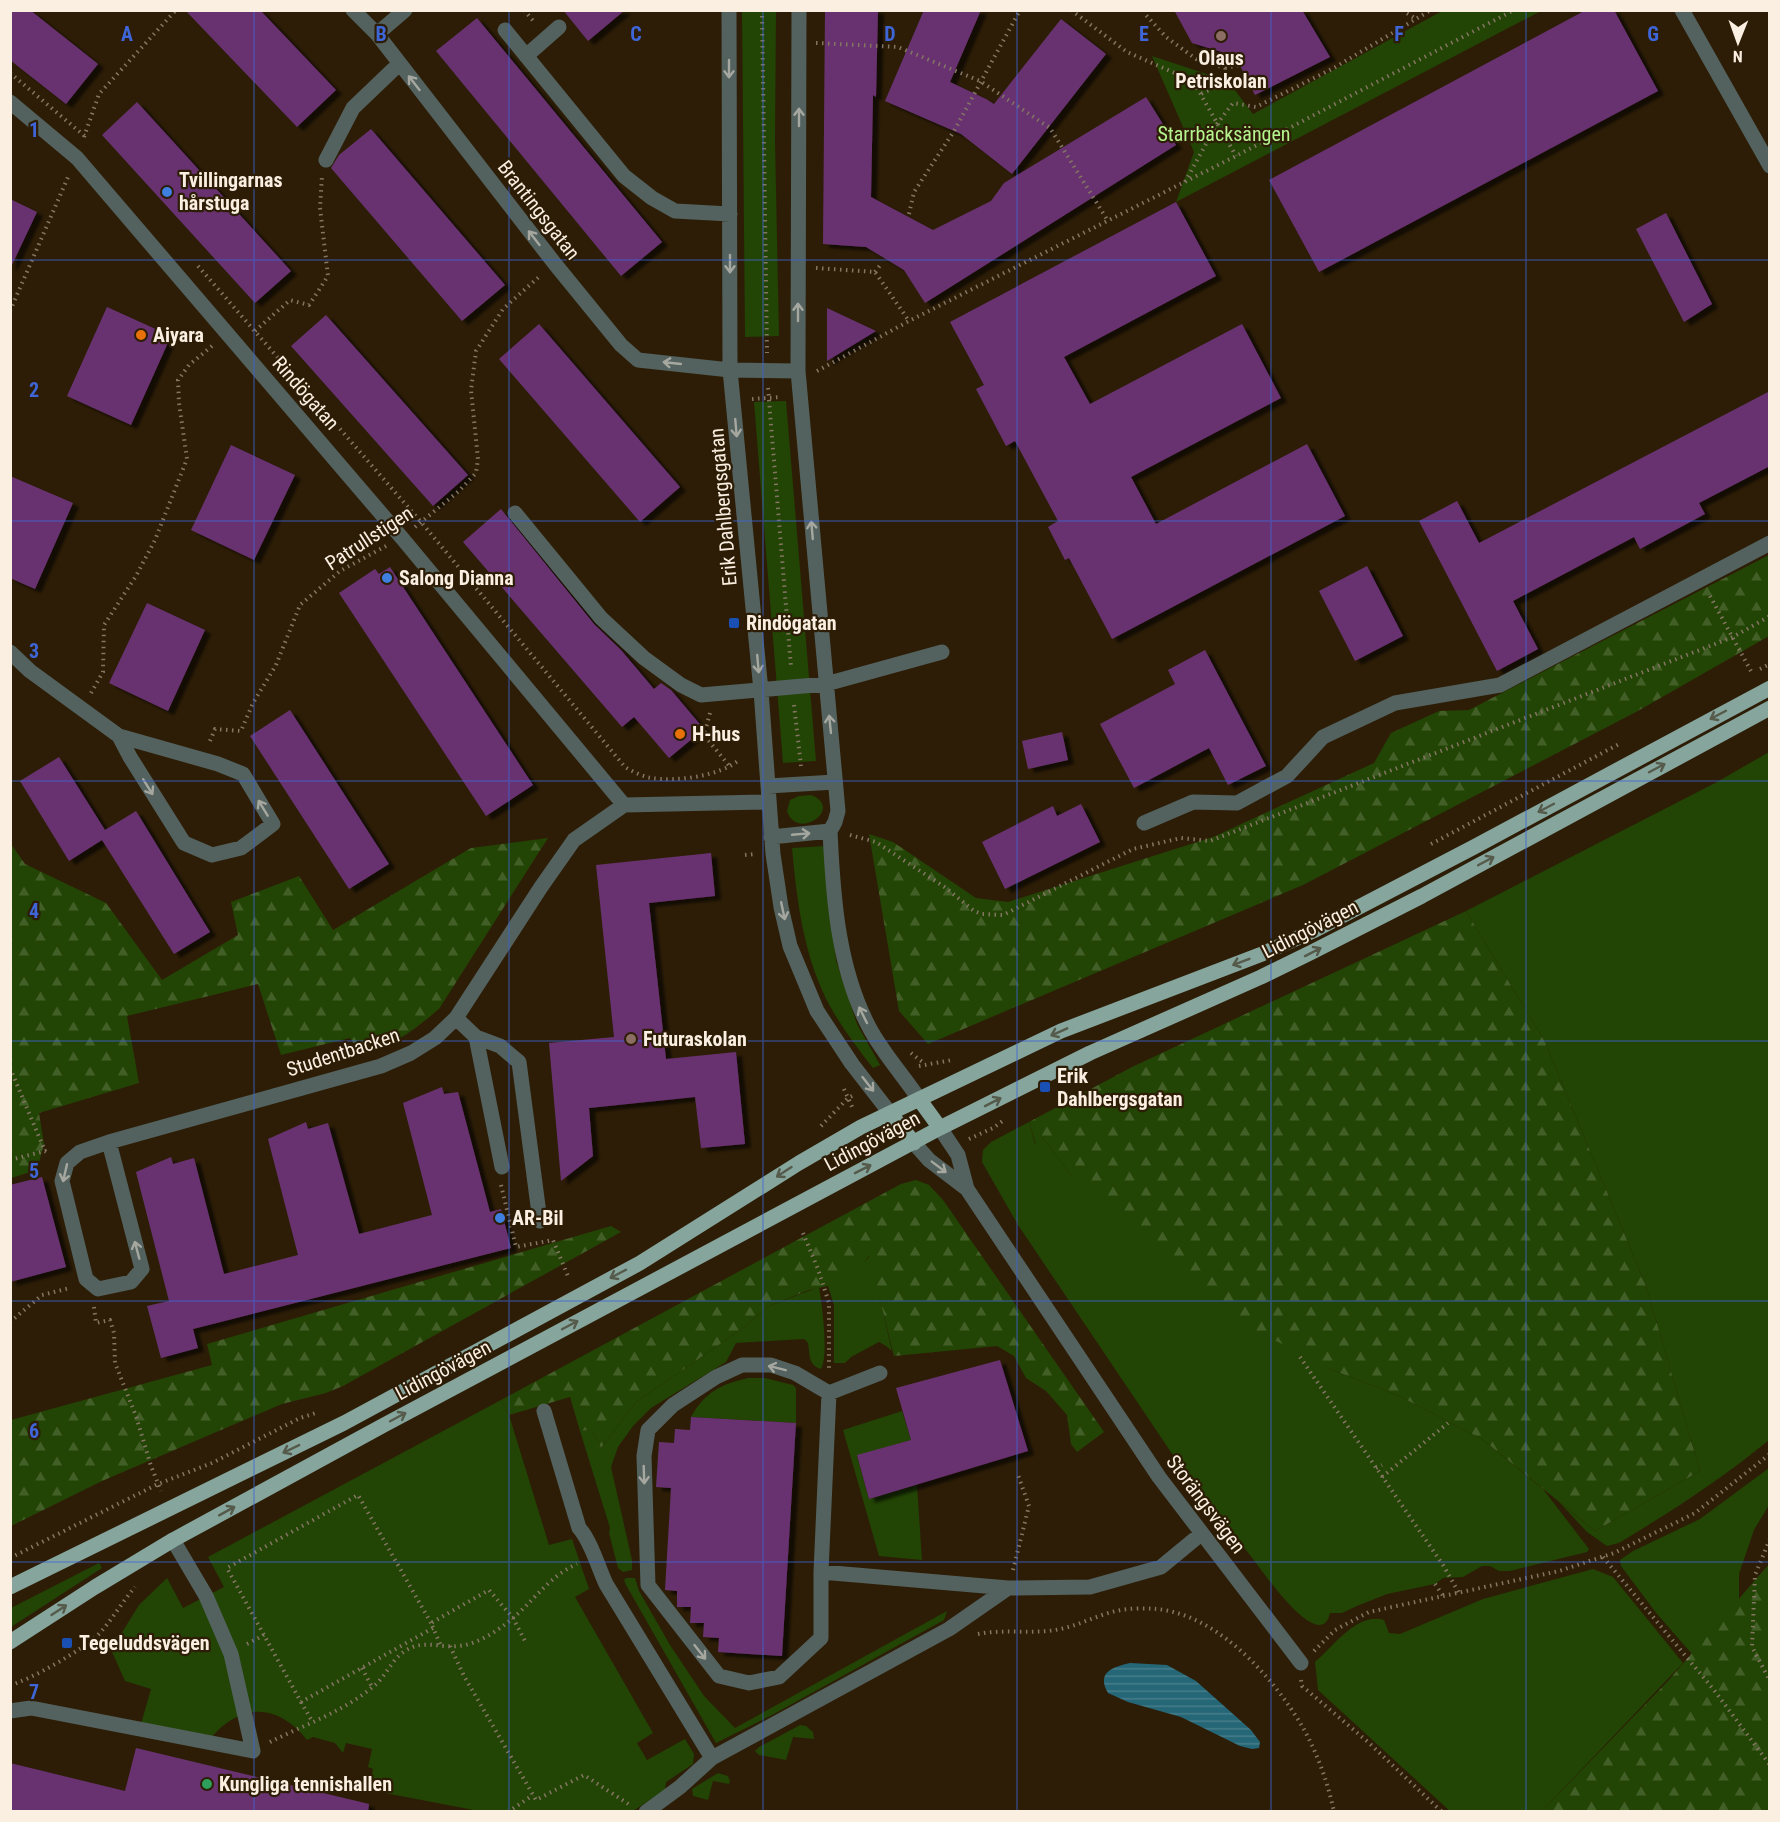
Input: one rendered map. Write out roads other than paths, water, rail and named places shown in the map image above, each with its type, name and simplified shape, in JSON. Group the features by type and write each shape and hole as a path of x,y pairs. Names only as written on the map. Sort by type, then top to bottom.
{"main road":[{"name":"Lidingövägen","path":"10,1587 354,1417 640,1263 850,1133 1061,1031 1262,954 1312,931 1770,688"},
{"name":"Lidingövägen","path":"10,1642 94,1587 173,1540 940,1128 1090,1053 1312,952 1422,896 1770,708"},
{"path":"919,1099 940,1128"},
{"path":"890,1113 914,1143"}],"street":[{"name":"Brantingsgatan","path":"353,10 377,34 555,264 621,345 638,360 730,370 798,371"},
{"path":"377,34 405,10"},
{"name":"Erik Dahlbergsgatan","path":"729,10 730,370 761,691 771,837 781,907 790,946 817,1011 832,1036 890,1113"},
{"path":"799,10 798,371 838,812 830,831 842,952 850,984 870,1030 919,1099"},
{"path":"1682,10 1770,166"},
{"path":"526,56 559,27"},
{"path":"505,30 624,176 652,198 675,211 730,214"},
{"path":"326,160 353,108 399,64"},
{"name":"Rindögatan","path":"10,102 77,158 402,538 624,805"},
{"path":"515,513 602,618 644,658 681,685 700,695 826,684 942,652"},
{"path":"1144,823 1193,802 1237,803 1287,776 1323,737 1395,703 1500,686 1770,543"},
{"path":"10,652 30,671 119,736 218,764 243,774 273,824 241,848 213,855 184,843 119,736"},
{"path":"768,786 835,782"},
{"path":"624,805 769,802"},
{"name":"Studentbacken","path":"109,1142 142,1269 131,1282 98,1289 86,1279 62,1181 67,1163 80,1152 109,1142 381,1066 427,1043 456,1018 574,840 624,805"},
{"path":"771,837 830,831"},
{"path":"456,1018 476,1037 500,1046 519,1062 540,1221"},
{"path":"476,1037 502,1167"},
{"name":"Storängsvägen","path":"940,1128 958,1155 967,1189 1159,1477 1301,1663"},
{"name":"Storängsvägen","path":"914,1143 929,1160 967,1189"},
{"path":"742,1365 771,1365 795,1373 829,1393 821,1572 821,1638 780,1677 749,1683 719,1676 648,1585 644,1456 648,1430 673,1406 716,1377 742,1365"},
{"path":"829,1393 880,1373"},
{"path":"544,1411 579,1528 587,1537 606,1584 712,1758"},
{"path":"821,1572 1008,1588 1090,1587 1161,1567 1201,1534"},
{"path":"10,1711 32,1708 253,1751 231,1654 206,1596 173,1540"},
{"path":"642,1811 680,1787 712,1758 949,1629 1008,1588"}],"water":[{"path":"1130,1663 1167,1665 1196,1681 1251,1730 1260,1742 1259,1748 1240,1746 1181,1717 1128,1702 1108,1693 1104,1680 1105,1675 1118,1666"}],"place":[{"name":"Olaus Petriskolan","path":"1221,36"},
{"name":"Tvillingarnas hårstuga","path":"167,192"},
{"name":"Aiyara","path":"141,335"},
{"name":"Salong Dianna","path":"387,578"},
{"name":"Rindögatan","path":"734,623"},
{"name":"H-hus","path":"680,734"},
{"name":"Futuraskolan","path":"631,1039"},
{"name":"Erik Dahlbergsgatan","path":"1045,1087"},
{"name":"AR-Bil","path":"500,1218"},
{"name":"Tegeluddsvägen","path":"67,1643"},
{"name":"Kungliga tennishallen","path":"207,1784"}],"park label":[{"name":"Starrbäcksängen","path":"1224,134"}]}
